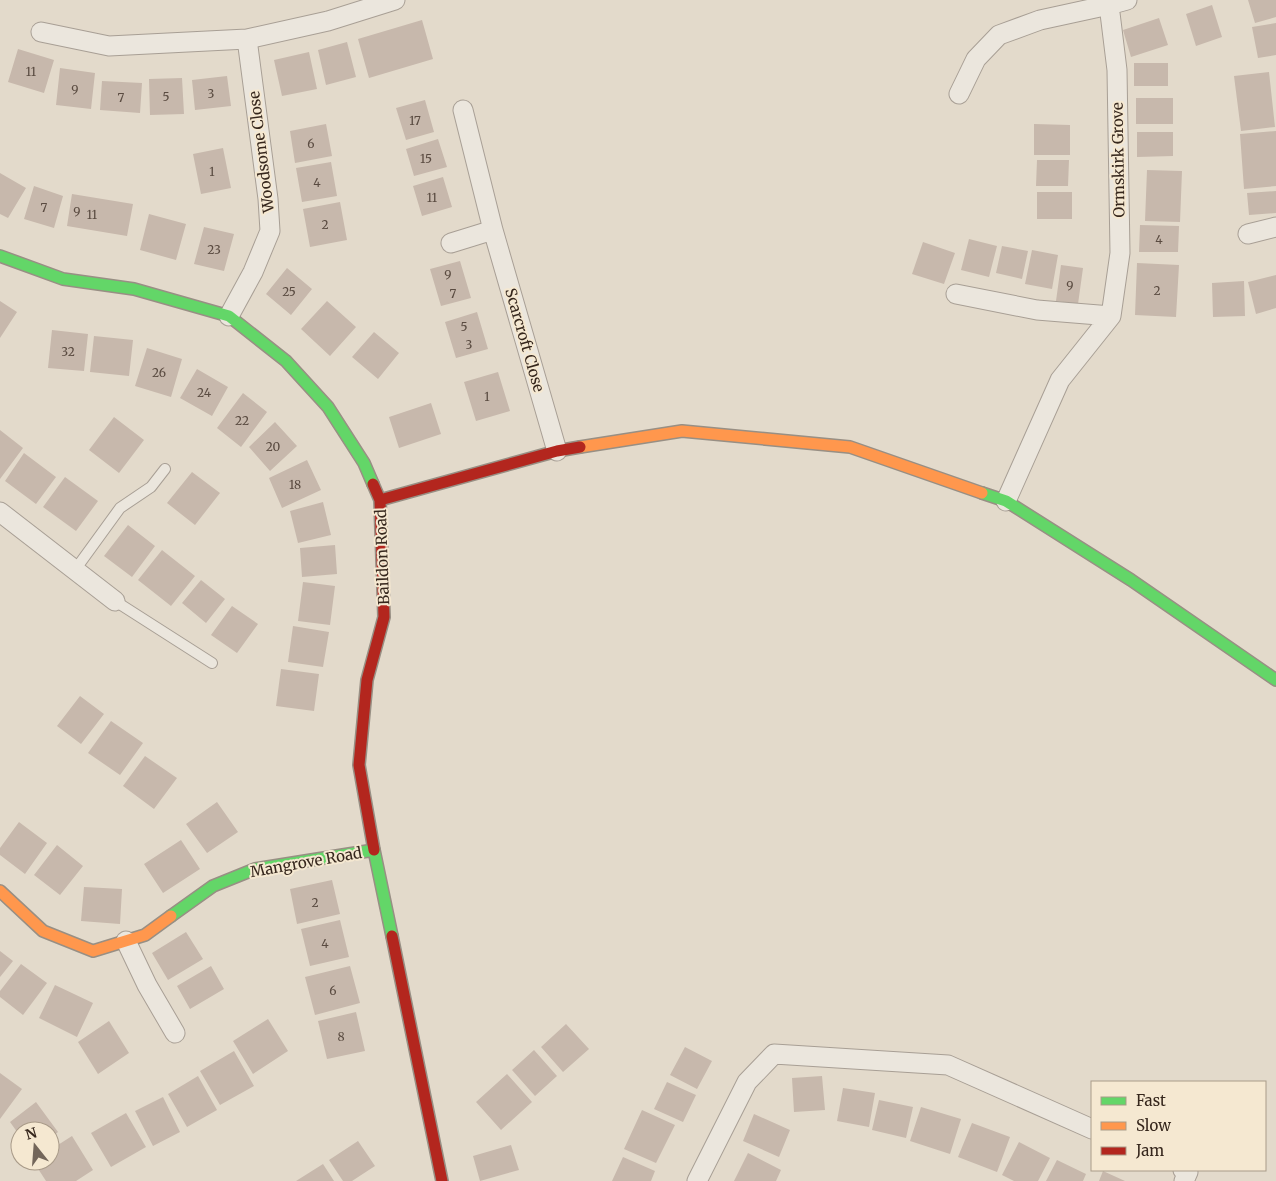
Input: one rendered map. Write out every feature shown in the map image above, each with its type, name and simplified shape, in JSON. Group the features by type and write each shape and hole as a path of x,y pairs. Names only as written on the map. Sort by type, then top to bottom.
{"street":[{"path":"41,32 109,46 247,39 328,21 395,0"},
{"path":"959,94 976,58 1000,35 1040,20 1127,0"},
{"name":"Ormskirk Grove","path":"1109,5 1117,70 1120,253 1111,316"},
{"name":"Woodsome Close","path":"229,316 253,272 270,230 268,199 247,39"},
{"name":"Scarcroft Close","path":"463,110 493,230 557,451"},
{"path":"1248,234 1276,227"},
{"path":"451,242 493,230"},
{"name":"Baildon Road","path":"0,256 63,279 134,289 229,316 286,360 328,408 364,463 380,500 384,617 367,680 359,765 374,850"},
{"path":"956,294 1038,310 1111,316"},
{"path":"1006,501 1060,380 1111,316"},
{"path":"380,500 557,451 682,431 850,447 1006,501 1131,580 1276,680"},
{"path":"0,512 115,601"},
{"name":"Mangrove Road","path":"0,891 43,931 93,951 145,934 213,886 255,869 374,850 442,1181"},
{"path":"126,941 146,985 175,1032"},
{"path":"697,1181 747,1082 774,1054 948,1065 1091,1129"},
{"path":"1184,1181 1188,1172 1186,1171"}],"lane":[{"path":"74,570 120,508 151,487 165,469"},
{"path":"115,601 212,662"}],"building":[{"path":"1248,0 1276,0 1276,17 1255,23"},
{"path":"1212,5 1222,37 1196,46 1186,14"},
{"path":"1159,18 1168,45 1131,57 1123,30"},
{"path":"422,20 433,59 369,78 358,39"},
{"path":"1276,23 1276,55 1258,58 1252,27"},
{"path":"347,42 356,77 326,85 318,50"},
{"path":"18,49 54,60 44,93 8,82"},
{"path":"309,52 317,89 282,96 274,60"},
{"path":"1134,63 1168,63 1168,86 1134,86"},
{"path":"60,68 95,73 91,109 56,105"},
{"path":"1269,72 1275,127 1241,131 1234,76"},
{"path":"227,76 231,106 195,110 192,80"},
{"path":"182,78 184,114 150,115 149,79"},
{"path":"102,81 142,83 140,113 100,110"},
{"path":"1136,98 1173,98 1173,124 1136,124"},
{"path":"425,100 434,132 406,140 396,108"},
{"path":"326,124 332,156 295,163 290,131"},
{"path":"1034,124 1070,125 1070,155 1034,155"},
{"path":"1276,131 1276,186 1244,189 1240,134"},
{"path":"1137,132 1173,132 1173,156 1137,157"},
{"path":"438,139 447,167 414,176 406,149"},
{"path":"223,148 231,188 201,194 193,154"},
{"path":"1037,160 1069,160 1068,186 1036,186"},
{"path":"331,162 337,196 302,202 296,168"},
{"path":"1147,170 1182,171 1180,222 1145,221"},
{"path":"0,173 26,188 8,218 0,214"},
{"path":"443,177 452,207 422,216 413,186"},
{"path":"34,186 63,196 54,228 24,219"},
{"path":"1276,191 1276,213 1249,215 1247,193"},
{"path":"1037,192 1072,192 1072,219 1037,219"},
{"path":"72,194 133,204 127,236 67,226"},
{"path":"340,202 347,240 310,247 303,209"},
{"path":"149,214 186,224 176,260 140,250"},
{"path":"1140,225 1179,226 1178,252 1139,252"},
{"path":"204,227 234,234 224,271 194,264"},
{"path":"969,239 997,246 989,277 961,270"},
{"path":"923,242 955,253 944,284 912,274"},
{"path":"1002,246 1028,251 1022,279 996,273"},
{"path":"1032,250 1058,255 1052,289 1025,284"},
{"path":"460,261 471,298 441,306 430,269"},
{"path":"1137,263 1179,265 1176,317 1135,315"},
{"path":"1061,265 1083,268 1078,304 1056,301"},
{"path":"287,268 312,289 291,315 266,294"},
{"path":"1276,275 1276,308 1256,314 1248,282"},
{"path":"1244,281 1245,316 1213,317 1212,283"},
{"path":"0,301 17,312 0,338"},
{"path":"327,301 356,327 330,356 301,329"},
{"path":"477,312 488,349 456,358 445,322"},
{"path":"52,330 88,334 84,371 48,368"},
{"path":"374,332 399,353 378,379 352,357"},
{"path":"94,336 133,340 129,376 90,372"},
{"path":"147,348 182,359 171,397 135,386"},
{"path":"197,369 228,387 212,416 180,398"},
{"path":"498,372 510,411 476,421 464,382"},
{"path":"243,393 267,412 241,447 217,428"},
{"path":"431,403 441,434 399,448 389,417"},
{"path":"114,417 144,440 119,473 89,450"},
{"path":"275,422 297,446 270,471 249,447"},
{"path":"0,430 23,448 0,479"},
{"path":"24,453 56,477 36,504 5,481"},
{"path":"307,460 321,490 282,508 269,478"},
{"path":"192,472 220,493 195,525 167,503"},
{"path":"65,477 98,501 76,531 43,507"},
{"path":"323,502 331,535 298,543 290,511"},
{"path":"128,525 155,546 132,577 104,556"},
{"path":"335,545 337,574 302,577 300,548"},
{"path":"162,550 195,576 171,606 138,580"},
{"path":"201,580 225,599 206,623 182,603"},
{"path":"303,582 335,586 330,625 298,621"},
{"path":"232,606 258,624 237,653 211,635"},
{"path":"293,626 329,632 323,667 288,662"},
{"path":"281,669 319,674 314,711 276,706"},
{"path":"80,696 104,714 81,744 57,726"},
{"path":"111,721 143,743 120,775 88,753"},
{"path":"145,756 177,778 154,809 123,786"},
{"path":"217,802 238,832 207,853 186,824"},
{"path":"19,822 47,843 25,874 0,855 0,848"},
{"path":"181,840 200,869 163,893 144,864"},
{"path":"57,845 83,866 60,895 34,875"},
{"path":"332,880 340,914 297,924 290,889"},
{"path":"84,887 122,889 120,924 81,921"},
{"path":"340,920 349,957 310,966 301,929"},
{"path":"186,932 203,959 168,980 152,953"},
{"path":"0,951 13,961 0,977"},
{"path":"21,964 47,983 23,1015 0,997 0,991"},
{"path":"211,966 224,989 190,1009 177,986"},
{"path":"350,966 360,1003 315,1015 305,977"},
{"path":"55,985 93,1003 77,1037 39,1018"},
{"path":"356,1012 365,1051 327,1059 318,1021"},
{"path":"268,1019 288,1051 253,1074 233,1041"},
{"path":"109,1021 129,1053 98,1074 78,1042"},
{"path":"566,1024 589,1049 563,1072 541,1047"},
{"path":"685,1047 712,1061 697,1089 670,1075"},
{"path":"534,1050 557,1076 535,1096 512,1070"},
{"path":"234,1051 254,1086 220,1105 200,1071"},
{"path":"0,1073 22,1089 0,1119"},
{"path":"507,1074 532,1102 501,1130 476,1102"},
{"path":"198,1076 217,1110 187,1127 168,1094"},
{"path":"822,1076 825,1110 794,1112 792,1078"},
{"path":"667,1082 696,1095 683,1122 654,1109"},
{"path":"843,1088 875,1093 869,1127 837,1121"},
{"path":"163,1097 180,1132 153,1146 135,1111"},
{"path":"879,1100 913,1107 906,1138 872,1130"},
{"path":"36,1102 50,1121 11,1121"},
{"path":"921,1107 961,1119 950,1154 910,1141"},
{"path":"642,1110 675,1125 656,1163 624,1149"},
{"path":"126,1113 146,1147 111,1167 91,1133"},
{"path":"754,1114 790,1130 779,1157 743,1141"},
{"path":"972,1123 1010,1137 997,1172 958,1157"},
{"path":"72,1136 93,1170 76,1181 46,1181 40,1171 60,1171 60,1144"},
{"path":"358,1141 375,1166 352,1181 343,1181 329,1160"},
{"path":"1019,1142 1050,1158 1038,1181 1014,1181 1002,1175"},
{"path":"511,1145 519,1170 480,1181 473,1156"},
{"path":"748,1153 781,1170 776,1181 734,1181"},
{"path":"623,1157 655,1171 651,1181 612,1181"},
{"path":"1057,1160 1086,1174 1083,1181 1046,1181"},
{"path":"323,1164 334,1181 296,1181"},
{"path":"1103,1171 1125,1181 1099,1181"}],"traffic: fast":[{"path":"0,256 63,279 134,289 229,316 286,361 328,407 364,463 373,484"},
{"path":"982,493 1006,501 1131,580 1276,680"},
{"path":"171,916 213,886 255,869 374,850 392,936"}],"traffic: slow":[{"path":"580,447 682,431 850,447 982,493"},
{"path":"0,891 43,931 93,951 145,935 171,916"}],"traffic: jam":[{"path":"380,500 557,451 580,447"},
{"path":"373,484 380,500 384,617 367,680 359,765 374,850"},
{"path":"392,936 442,1181"}]}
